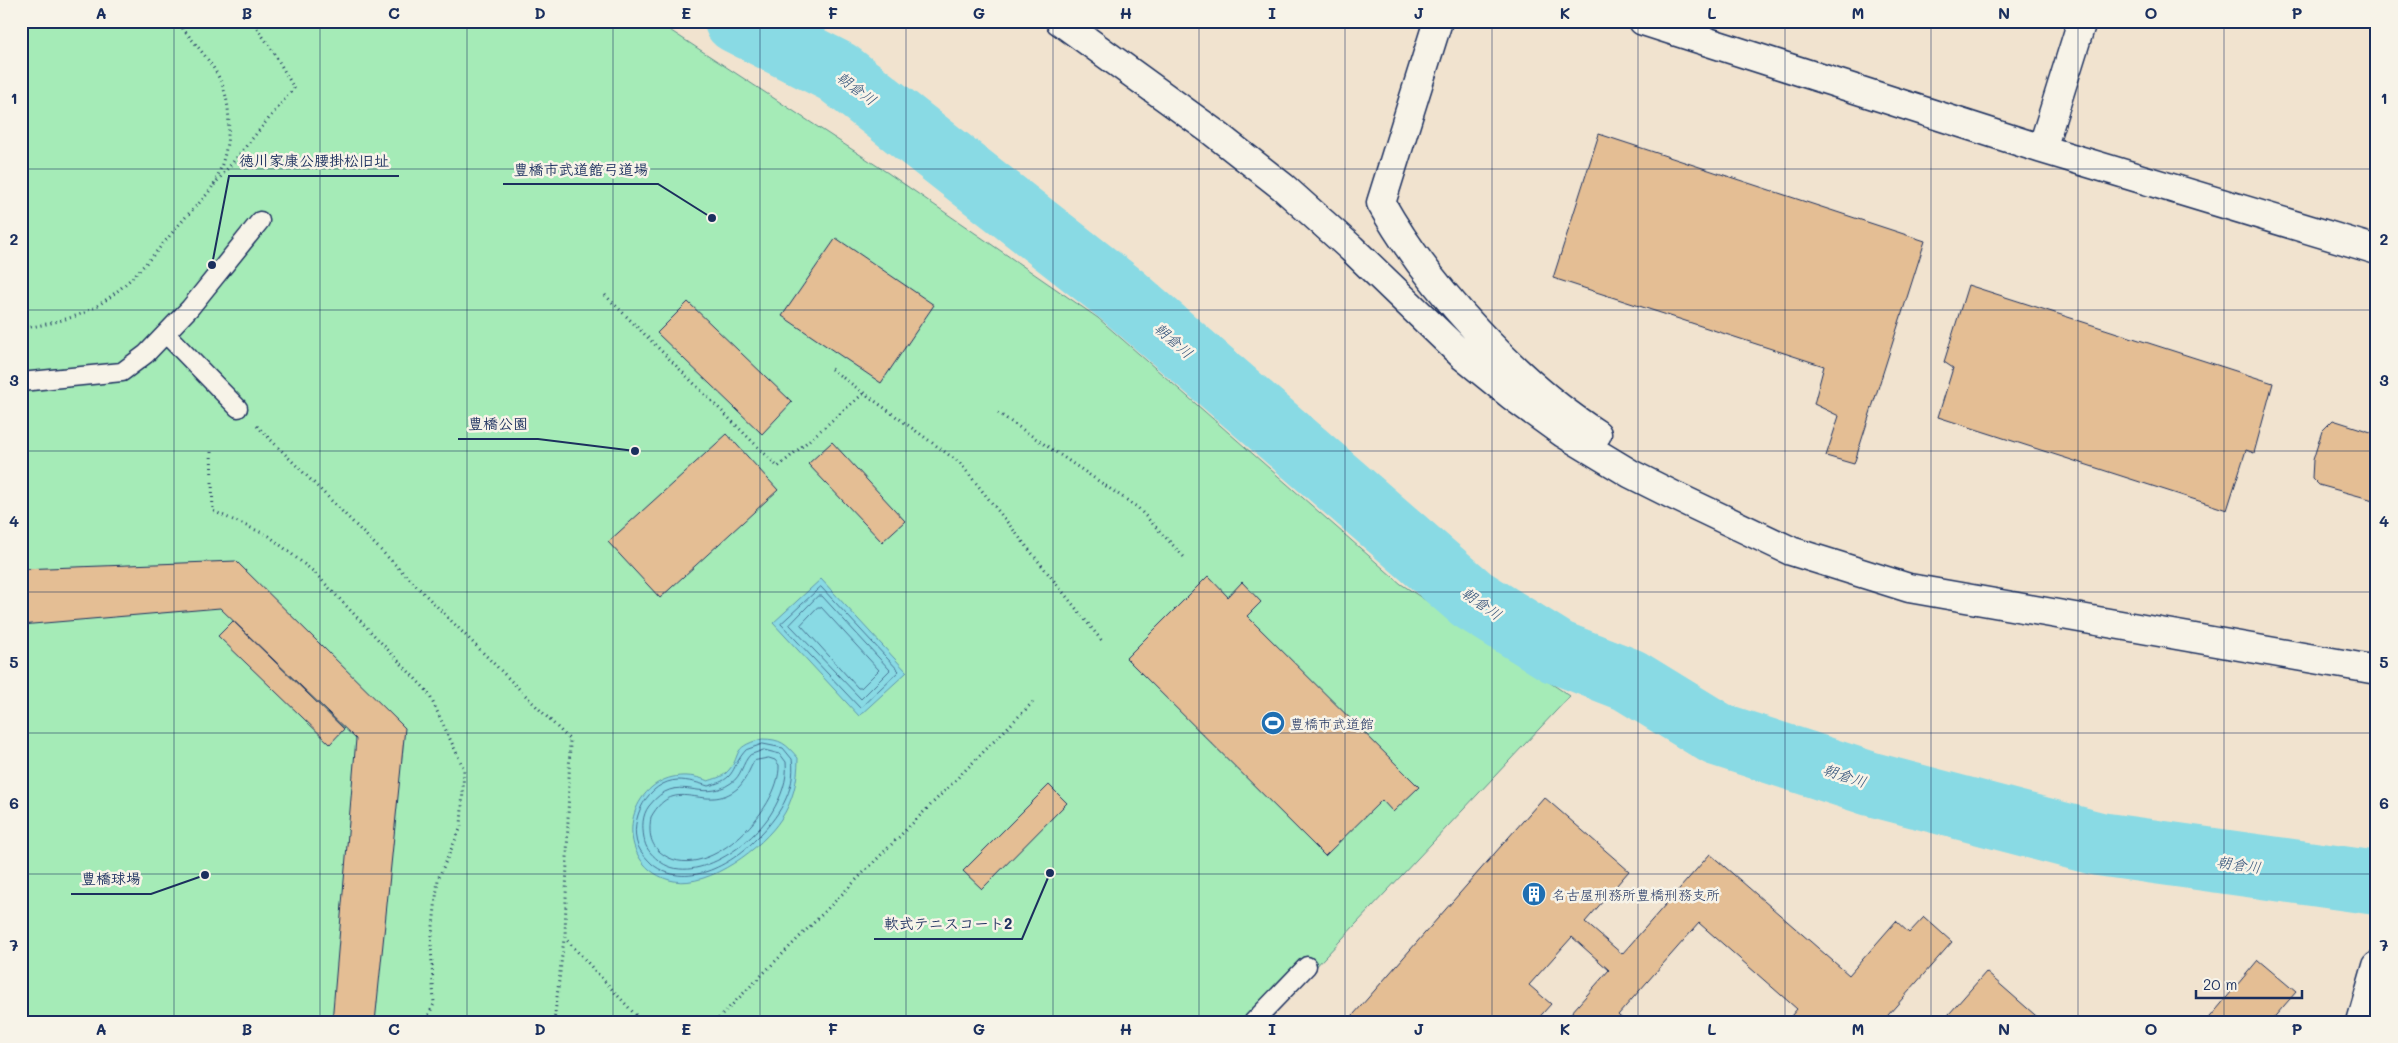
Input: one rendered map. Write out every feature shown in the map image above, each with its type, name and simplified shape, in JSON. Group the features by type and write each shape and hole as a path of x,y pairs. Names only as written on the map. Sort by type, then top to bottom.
{"street":[{"path":"1060,21 1212,132 1282,187 1351,248 1464,357 1512,396 1563,433 1631,474 1673,495 1790,551 1909,588 2377,670"},
{"path":"1438,21 1381,203 1399,236 1436,283 1475,328 1527,380 1584,426 1653,470 1665,480 1673,495"},
{"path":"1642,21 2042,149 2377,250"},
{"path":"2042,149 2082,21"},
{"path":"2361,1022 2377,966"}],"lane":[{"path":"21,382 122,372 146,354 190,308 260,221"},
{"path":"166,334 238,408"},
{"path":"1253,1022 1307,966"}],"path":[{"path":"177,21 212,65 226,96 229,115 228,135 222,164 210,189"},
{"path":"21,328 83,313 116,292 144,265 294,88 252,21"},
{"path":"605,295 778,467 864,393"},
{"path":"832,369 960,463 1102,641"},
{"path":"238,408 570,740 564,938 554,1022"},
{"path":"998,414 1137,507 1184,557"},
{"path":"211,452 213,511 269,536 314,572 428,692 464,768 461,827 438,879 431,945 434,1004 425,1022"},
{"path":"715,1022 1034,700"},
{"path":"564,938 642,1022"}],"green space":[{"path":"21,21 656,21 888,173 1098,318 1401,584 1570,696 1264,1022 21,1022"}],"water":[{"path":"821,579 907,672 859,716 773,623"},
{"path":"762,739 783,743 798,758 796,782 792,798 773,830 734,863 703,878 674,881 658,876 646,867 638,855 633,842 632,827 641,799 652,787 672,777 687,776 708,781 720,777 731,767 740,749 751,742"}],"building":[{"path":"1599,134 1925,241 1854,464 1826,456 1839,416 1814,404 1824,366 1553,278"},
{"path":"836,238 934,305 881,383 782,316"},
{"path":"1968,285 2273,383 2254,453 2246,450 2227,510 1938,417 1953,368 1944,362"},
{"path":"688,302 792,402 762,434 657,333"},
{"path":"2333,420 2377,434 2377,501 2319,485 2312,478 2313,460 2322,431"},
{"path":"727,434 778,490 660,598 608,542"},
{"path":"832,442 905,521 882,542 808,464"},
{"path":"236,561 405,728 375,1022 332,1022 356,739 220,608 21,625 21,569"},
{"name":"豊橋市武道館","path":"1208,576 1228,597 1242,582 1261,602 1247,616 1419,787 1393,812 1382,800 1325,856 1126,658"},
{"path":"233,621 344,729 330,744 218,636"},
{"path":"1049,785 1067,803 982,889 963,871"},
{"name":"名古屋刑務所豊橋刑務支所","path":"1544,797 1629,871 1585,922 1622,954 1710,854 1849,975 1896,921 1909,933 1924,917 1952,942 1882,1022 1786,1022 1797,1009 1699,923 1618,1015 1626,1022 1564,1021 1609,970 1572,937 1529,985 1551,1004 1535,1022 1347,1022"},
{"path":"2258,960 2296,992 2270,1022 2206,1022"},
{"path":"1986,972 2043,1022 1942,1022"}],"waterway":[{"name":"朝倉川","path":"736,21 837,72 1123,296 1472,599 1557,652 1629,680 1717,734 1871,784 2099,844 2377,883"}],"place":[{"name":"豊橋市武道館弓道場","path":"712,218"},
{"name":"徳川家康公腰掛松旧址","path":"212,265"},
{"name":"豊橋公園","path":"635,451"},
{"name":"豊橋市武道館","path":"1273,723"},
{"name":"軟式テニスコート2","path":"1050,873"},
{"name":"豊橋球場","path":"205,875"},
{"name":"名古屋刑務所豊橋刑務支所","path":"1534,894"}]}
